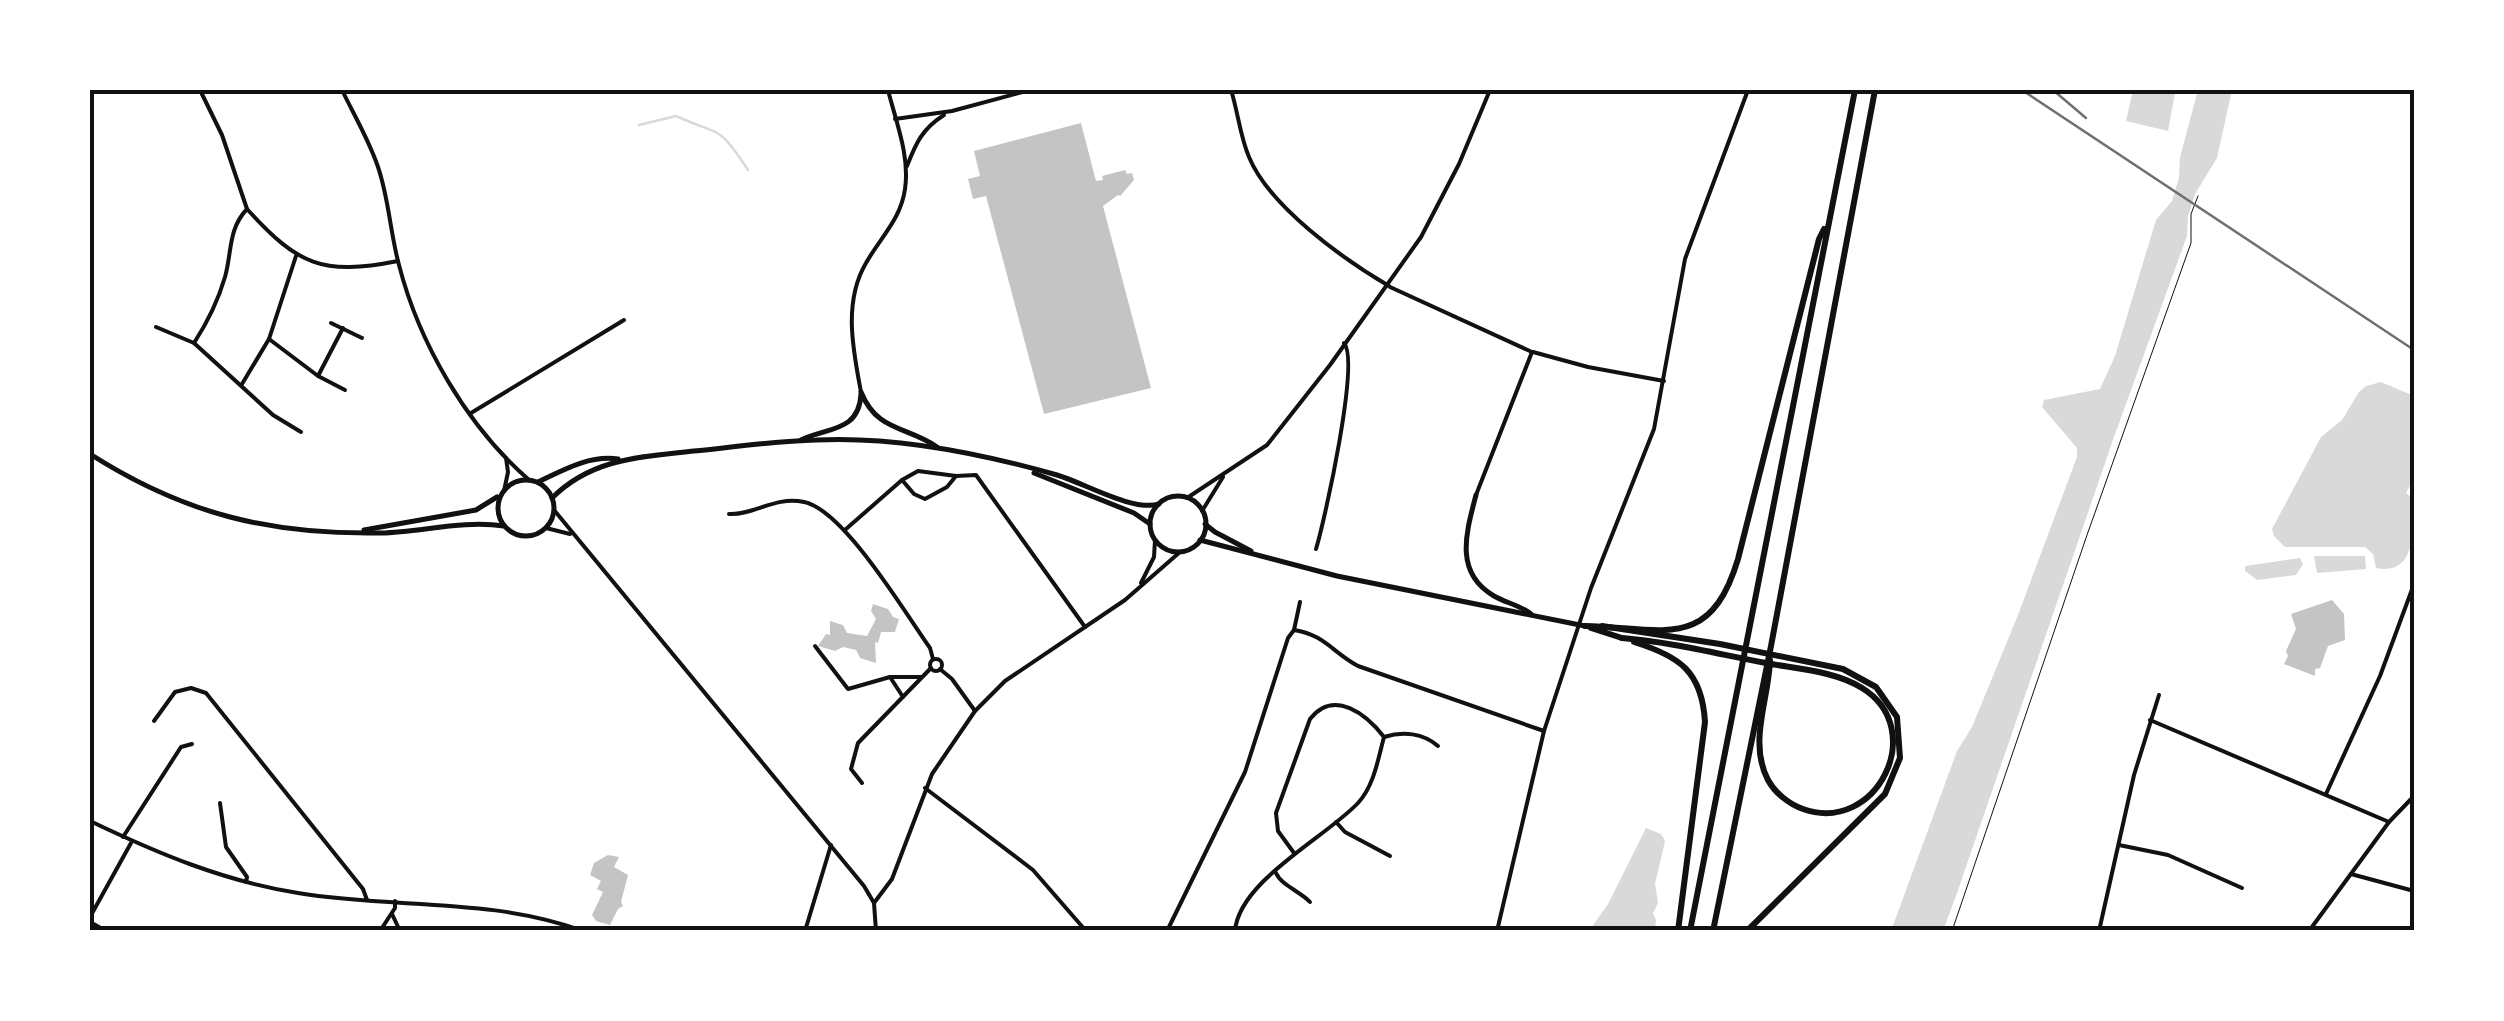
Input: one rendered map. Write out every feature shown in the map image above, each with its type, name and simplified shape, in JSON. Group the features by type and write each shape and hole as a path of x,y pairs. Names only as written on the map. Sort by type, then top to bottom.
{"highway":[{"path":"1690,931 1855,90"},
{"path":"1712,931 1875,90"},
{"path":"1585,626 1675,630 1690,627 1710,614 1726,593 1819,239 1827,224"},
{"path":"1585,626 1674,656 1694,677 1704,706 1678,931"},
{"path":"1602,626 1720,644 1791,663 1848,681 1876,699 1886,713 1894,741 1890,765 1879,787 1858,806 1830,813 1806,810 1780,795 1767,778 1759,742 1770,674 1770,646"},
{"path":"1622,638 1856,673 1876,687 1897,716 1900,758 1891,784 1876,805 1747,931"}],"main road":[{"path":"799,441 849,424 857,413 861,392"},
{"path":"861,392 876,418 940,448"},
{"path":"351,532 476,510 514,482 538,482 576,464 603,458 621,460 799,441 869,440 940,448 1057,475 1137,505 1187,498 1202,511 1205,524 1200,540 1180,552 1168,550 1155,540 1150,524 1134,513 1022,468"},
{"path":"90,454 146,487 202,511 276,528 384,532 459,524 504,526 522,536 532,536 546,528 554,510 552,498 538,482"},
{"path":"552,498 578,476 621,460"},
{"path":"502,492 498,515 504,526"},
{"path":"1476,495 1466,542 1468,571 1486,591 1533,616"},
{"path":"1150,524 1159,504"},
{"path":"1205,524 1258,554"},
{"path":"1200,540 1337,576 1585,626"}],"street":[{"path":"200,90 222,135 247,209 296,256 338,269 398,261"},
{"path":"344,90 378,164 410,304 428,342 471,412 528,480"},
{"path":"888,90 906,168"},
{"path":"895,119 947,112 1030,90"},
{"path":"1231,90 1248,156 1264,185 1295,216 1389,286 1532,352 1588,368 1664,381"},
{"path":"1187,498 1274,438 1389,286 1439,204 1490,90"},
{"path":"1497,931 1544,731 1596,572 1651,439 1685,259 1748,90"},
{"path":"861,392 852,330 856,288 866,262 902,206 906,168 917,139 929,124 947,112"},
{"path":"194,344 226,275 234,226 247,209"},
{"path":"242,384 269,339 296,256"},
{"path":"471,412 624,320"},
{"path":"331,323 362,338"},
{"path":"156,328 194,344 273,416 301,432"},
{"path":"318,376 344,328"},
{"path":"269,339 318,376 345,390"},
{"path":"1316,549 1332,486 1343,410 1350,355 1344,343"},
{"path":"1476,495 1532,352"},
{"path":"502,492 508,472 506,458"},
{"path":"846,529 902,480 924,470 956,476 973,474 982,480 1085,627"},
{"path":"1202,511 1226,473"},
{"path":"902,480 914,494 925,498 948,487 956,476"},
{"path":"729,514 740,515 778,502 806,502 820,507 846,529 930,648 931,668 858,743 851,769 862,782"},
{"path":"554,510 874,902 876,931"},
{"path":"546,528 572,534"},
{"path":"1140,586 1154,557 1155,540"},
{"path":"874,902 892,879 925,788 975,711 1005,681 1125,600 1180,552"},
{"path":"2326,794 2380,676 2414,584"},
{"path":"1167,931 1236,792 1294,630 1300,602"},
{"path":"1294,630 1322,638 1358,666 1544,731"},
{"path":"815,646 848,689 890,677 921,677"},
{"path":"933,659 941,662 940,669"},
{"path":"931,668 940,669 952,679 975,711"},
{"path":"890,677 903,697"},
{"path":"154,720 175,692 191,688 206,693 363,889 367,900"},
{"path":"2099,931 2158,695"},
{"path":"1235,931 1241,906 1294,853 1364,795 1384,738 1370,719 1344,706 1329,706 1315,713 1276,812 1278,831 1294,853"},
{"path":"2150,720 2390,822"},
{"path":"1384,738 1415,734 1430,738 1438,746"},
{"path":"123,837 181,747 192,744"},
{"path":"925,788 1033,870 1086,931"},
{"path":"2309,931 2414,796"},
{"path":"220,803 226,847 246,882"},
{"path":"90,820 198,870 298,894 497,908 583,931"},
{"path":"1336,822 1345,832 1390,856"},
{"path":"106,931 90,920 132,841"},
{"path":"2119,845 2168,855 2242,888"},
{"path":"804,931 831,846"},
{"path":"1276,872 1278,879 1300,891 1310,902"},
{"path":"2352,874 2414,891"},
{"path":"380,931 392,914 395,901"},
{"path":"392,914 400,931"}],"path":[{"path":"1952,931 2192,242 2191,214 2198,196"}],"shaded area":[{"path":"2133,90 2175,93 2168,131 2126,121"},
{"path":"2198,90 2232,90 2217,158 2195,194 2187,236 1957,893 1943,931 1891,931 1957,751 1972,727 2018,615 2077,457 2077,448 2042,407 2044,400 2100,389 2115,356 2156,220 2172,201"},
{"path":"2381,382 2414,396 2414,479 2406,493 2414,499 2414,522 2406,557 2389,569 2376,568 2373,554 2365,547 2285,547 2272,529 2321,437 2342,420 2359,392"},
{"path":"2314,556 2365,556 2366,569 2317,573"},
{"path":"2300,558 2303,564 2296,575 2257,580 2245,571 2245,566"},
{"path":"1646,828 1661,834 1665,841 1655,884 1655,931 1589,931 1608,904"}],"building":[{"path":"1081,123 1096,181 1125,170 1132,173 1134,180 1120,196 1103,206 1151,388 1044,414 986,196 973,199 968,179 980,176 974,151"},
{"path":"2332,600 2344,614 2345,640 2328,646 2315,676 2284,664 2296,629 2291,614"},
{"path":"873,604 888,609 899,619 895,632 881,632 878,643 875,642 876,663 860,658 856,650 843,647 835,651 818,646 826,634 830,635 830,621 843,625 847,633 867,636 876,619 871,611"},
{"path":"608,855 619,857 614,867 628,875 623,906 610,925 596,921 592,915 603,892 597,889 601,881 590,875 594,863"}],"waterway":[{"path":"639,125 676,116 711,130 724,138 748,170"}],"railway":[{"path":"2022,90 2414,350"},
{"path":"2053,90 2086,118"}]}
